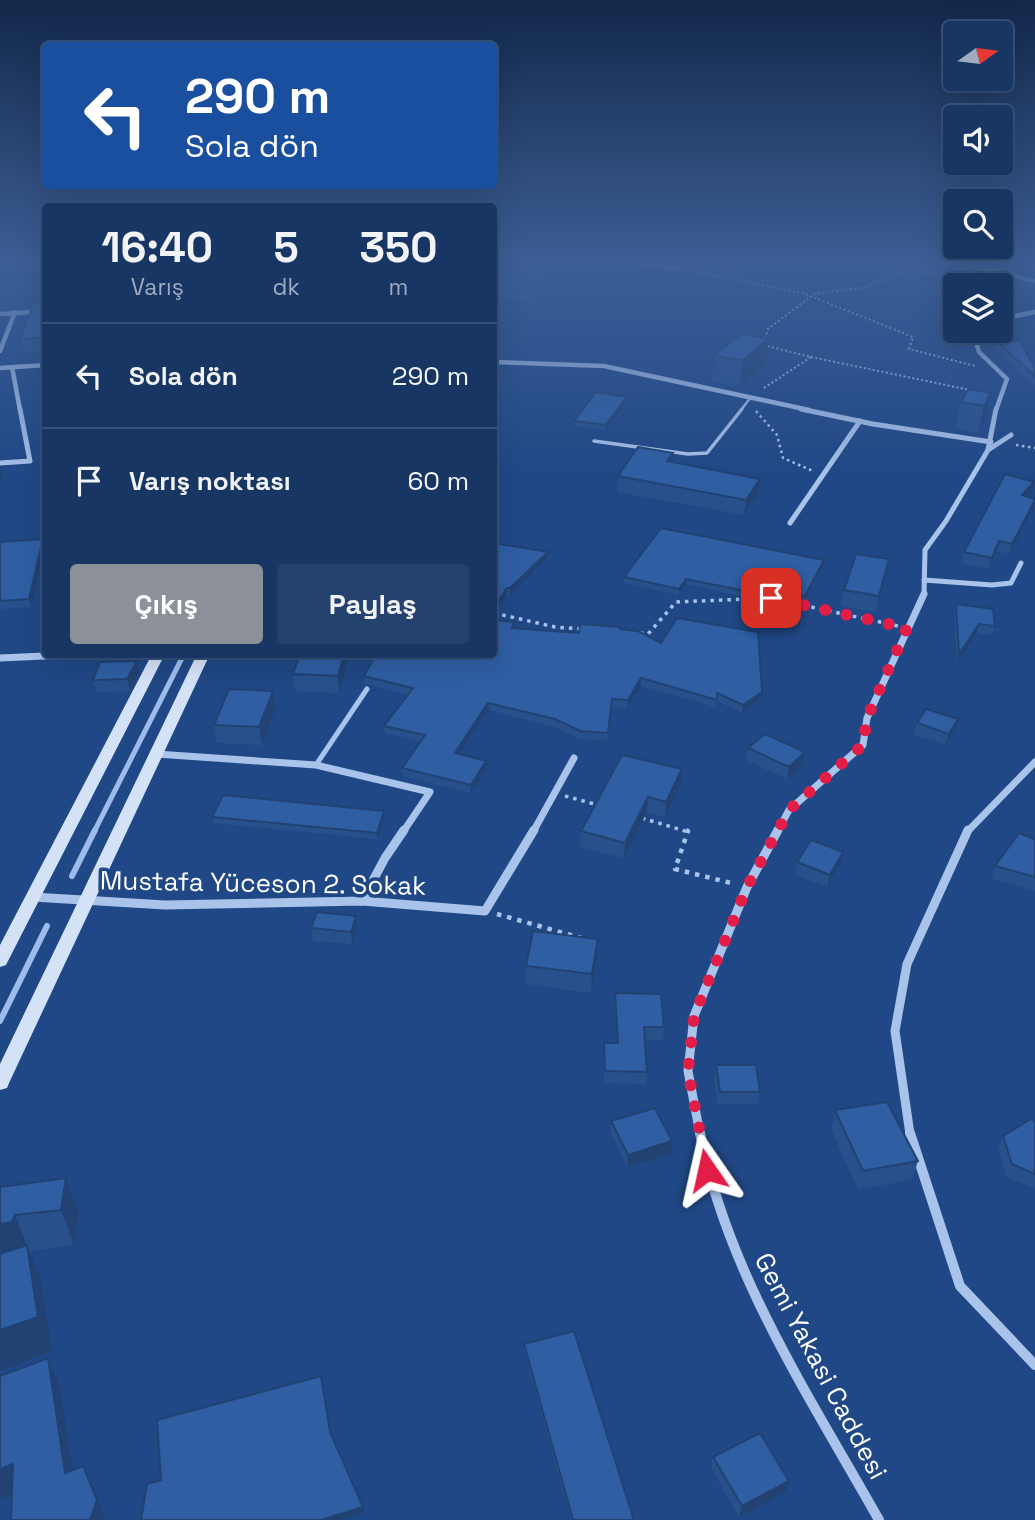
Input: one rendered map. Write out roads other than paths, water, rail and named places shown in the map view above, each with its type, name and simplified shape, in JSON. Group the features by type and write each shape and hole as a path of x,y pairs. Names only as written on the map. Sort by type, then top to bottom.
{"street":[{"name":"Gemi Yakasi Caddesi","path":"879,1520 753,1294 707,1170 688,1071 694,1016 747,887 789,810 863,745 867,718 924,595 925,550 946,522 989,446 999,396 1007,379 992,367 975,343"},
{"path":"497,362 604,366 989,446 1011,435"},
{"path":"0,368 42,365"},
{"path":"0,463 30,461 12,368"},
{"path":"790,523 860,421"},
{"path":"925,580 1011,583 1021,563"},
{"path":"0,658 42,656"},
{"path":"0,961 157,658"},
{"path":"0,1083 202,658"},
{"path":"156,754 316,765 430,792 385,858 362,901"},
{"name":"Mustafa Yüceson 2. Sokak","path":"31,897 165,905 362,901 485,911 556,794 574,758"},
{"path":"1035,762 968,830 906,964 895,1031 911,1134 960,1286 1035,1365"}],"lane":[{"path":"594,441 702,454 710,452 751,397"},
{"path":"316,765 367,688"}],"waterway":[{"path":"94,832 182,658"},
{"path":"72,876 94,832"},
{"path":"0,1021 47,926"}]}
